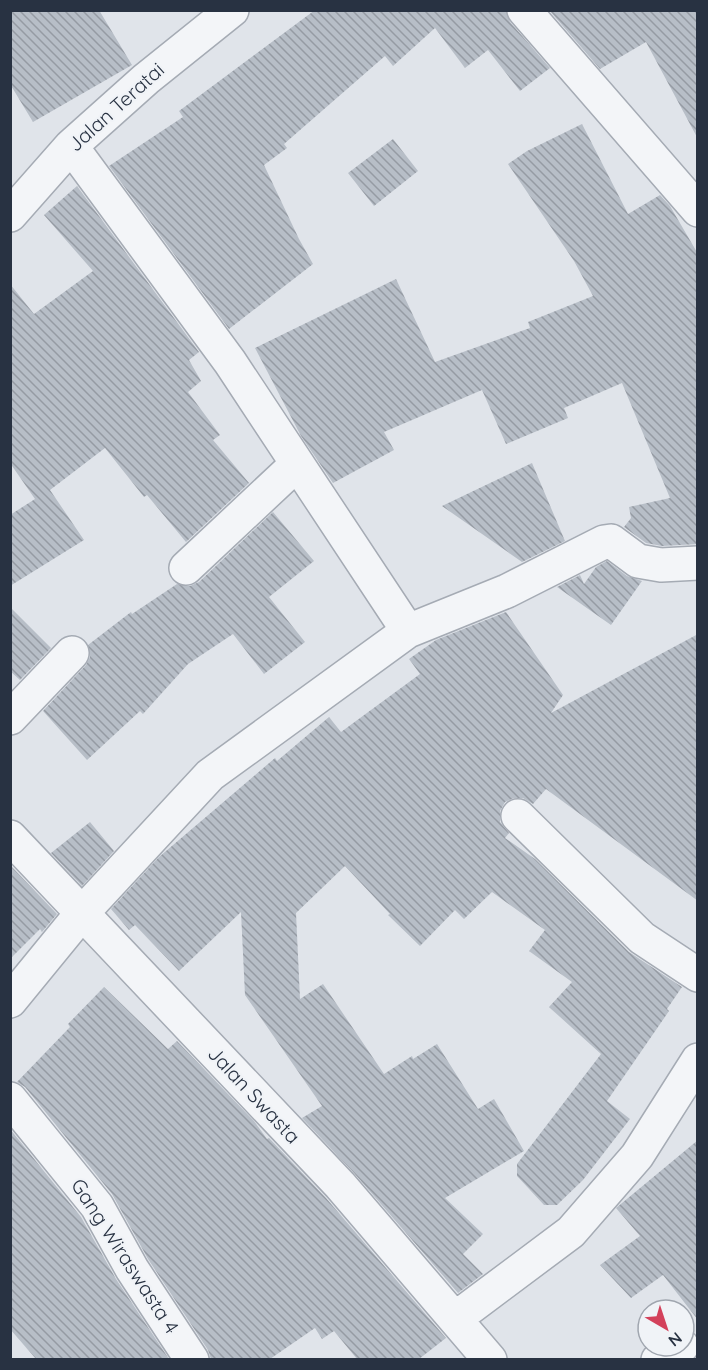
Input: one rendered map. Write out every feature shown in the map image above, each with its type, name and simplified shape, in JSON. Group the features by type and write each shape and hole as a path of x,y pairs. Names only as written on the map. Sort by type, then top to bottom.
{"street":[{"name":"Jalan Teratai","path":"10,215 71,146 146,79 232,10"},
{"path":"524,10 698,210"},
{"path":"71,146 230,362 408,631"},
{"path":"186,568 297,464"},
{"path":"10,1001 82,913 210,775 408,631 507,591 604,542 611,541 638,561 661,565 698,563"},
{"path":"10,718 72,653"},
{"path":"518,816 642,938 698,975"},
{"name":"Jalan Swasta","path":"10,837 340,1185 490,1359"},
{"path":"456,1318 571,1232 637,1156 698,1060"},
{"name":"Gang Wiraswasta 4","path":"10,1099 97,1206 132,1269 192,1359"}],"building":[{"path":"10,10 99,10 132,65 33,122 10,84"},
{"path":"315,10 506,10 510,22 550,68 520,91 488,50 465,68 435,28 393,66 385,56 284,144 287,148 264,165 313,264 229,329 109,166 183,117 179,111"},
{"path":"549,10 698,10 698,139 646,42 600,69"},
{"path":"582,124 628,214 660,195 670,206 698,254 698,544 662,546 646,543 624,527 631,518 629,507 670,498 622,383 564,408 568,418 506,444 482,390 384,432 394,450 333,483 301,436 255,348 396,279 435,362 530,328 528,322 593,296 574,261 508,164 527,151"},
{"path":"393,139 418,171 374,206 348,173"},
{"path":"77,186 199,352 189,360 201,381 188,392 220,435 213,440 249,483 186,542 147,495 144,497 105,448 50,490 84,540 10,586 10,515 35,499 10,463 10,284 34,314 93,271 44,215"},
{"path":"532,463 565,541 522,562 442,506"},
{"path":"273,512 314,561 269,597 305,642 264,674 233,634 188,664 143,714 140,711 87,760 43,711 86,665 90,657 88,645 131,612 132,614 177,584 190,586 199,582"},
{"path":"607,561 627,576 642,581 611,625 557,587 580,575 584,584 596,567"},
{"path":"10,607 51,648 20,680 10,671"},
{"path":"506,612 563,695 551,713 698,634 698,901 546,789 533,804 523,798 514,798 505,802 500,811 500,822 509,833 505,838 535,859 629,952 682,987 667,1009 669,1011 607,1101 630,1119 583,1180 557,1205 544,1205 517,1176 517,1164 601,1054 549,1007 572,982 529,951 545,930 492,892 464,919 455,910 420,946 388,915 390,914 345,866 296,913 300,999 323,984 384,1074 412,1056 413,1059 437,1044 478,1109 494,1099 524,1151 445,1198 483,1234 463,1254 483,1274 458,1293 354,1173 302,1118 322,1106 245,995 241,912 179,971 135,925 129,930 111,909 159,857 275,758 277,761 329,717 341,732 420,674 409,659 436,640"},
{"path":"90,822 114,851 82,886 51,853"},
{"path":"10,865 57,914 42,932 40,929 10,959"},
{"path":"104,987 168,1049 177,1041 254,1121 267,1139 269,1138 326,1198 446,1338 419,1359 357,1359 334,1331 322,1339 315,1328 270,1359 211,1359 208,1350 148,1259 112,1194 25,1087 17,1082 70,1027 68,1024"},
{"path":"10,1129 81,1217 116,1279 169,1359 36,1359 10,1329"},
{"path":"698,1140 698,1320 696,1298 681,1298 663,1275 631,1298 600,1265 640,1236 616,1208"}]}
